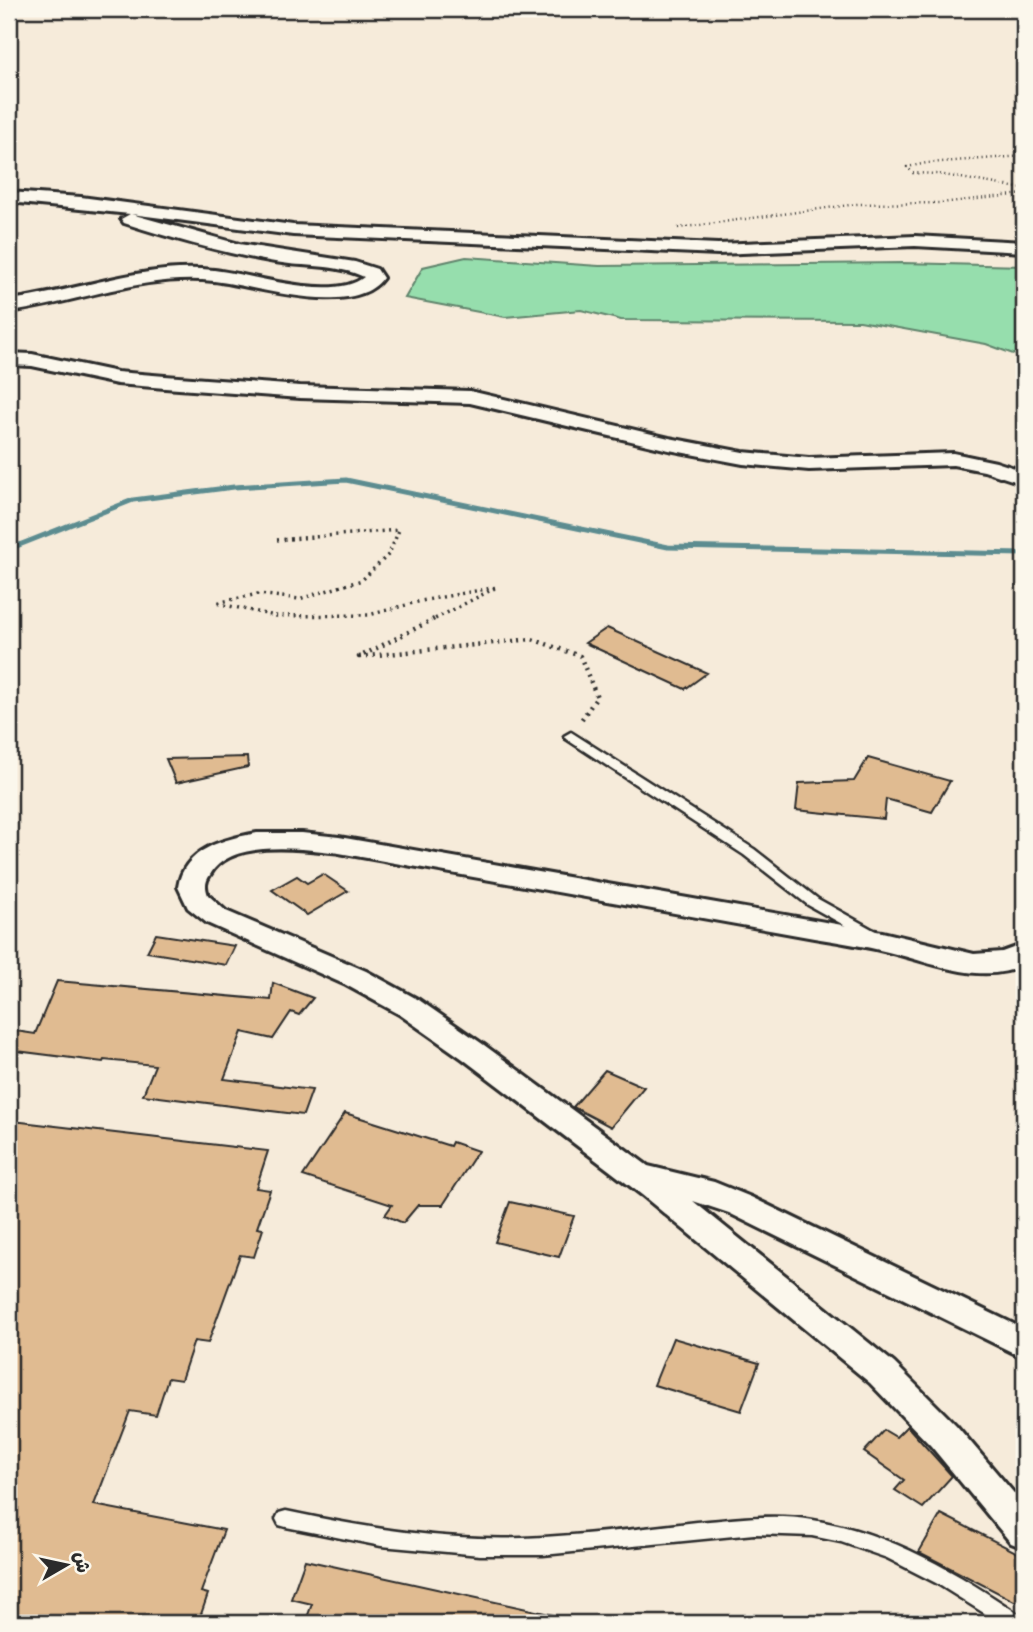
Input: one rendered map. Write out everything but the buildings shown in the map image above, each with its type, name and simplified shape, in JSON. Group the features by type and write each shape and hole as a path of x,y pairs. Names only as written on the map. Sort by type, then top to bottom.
{"street":[{"path":"9,197 151,209 232,224 293,230 640,247 774,248 915,241 1024,247"},
{"path":"9,306 54,301 175,275 209,275 318,292 362,287 374,278 371,272 355,267 273,257 184,237 128,219 103,207"},
{"path":"9,359 32,360 117,378 165,382 289,391 470,397 669,444 743,458 809,464 953,459 989,466 1024,478"},
{"path":"1024,953 1010,962 989,966 885,942 314,841 260,841 234,847 214,856 193,876 191,887 195,898 204,908 405,1004 643,1177 861,1354 968,1463 1024,1532"},
{"path":"643,1177 714,1194 740,1205 1024,1344"}],"lane":[{"path":"571,736 750,852 813,902 885,942"},
{"path":"286,1519 368,1534 488,1546 540,1546 734,1527 774,1525 811,1528 884,1546 919,1561 1016,1623"}],"path":[{"path":"1024,156 927,163 907,167 913,173 938,174 1024,189"},
{"path":"673,229 857,204 940,203 1024,194"},
{"path":"276,540 399,530 388,554 362,580 299,599 258,594 216,603 275,616 369,615 421,601 497,586 359,657 532,639 580,656 597,696 571,736"}],"green space":[{"path":"466,257 599,266 903,263 1024,266 1024,358 986,344 860,321 621,320 581,310 505,317 405,298 423,267"}],"waterway":[{"path":"9,549 133,500 234,487 346,480 668,547 1024,554"}]}
